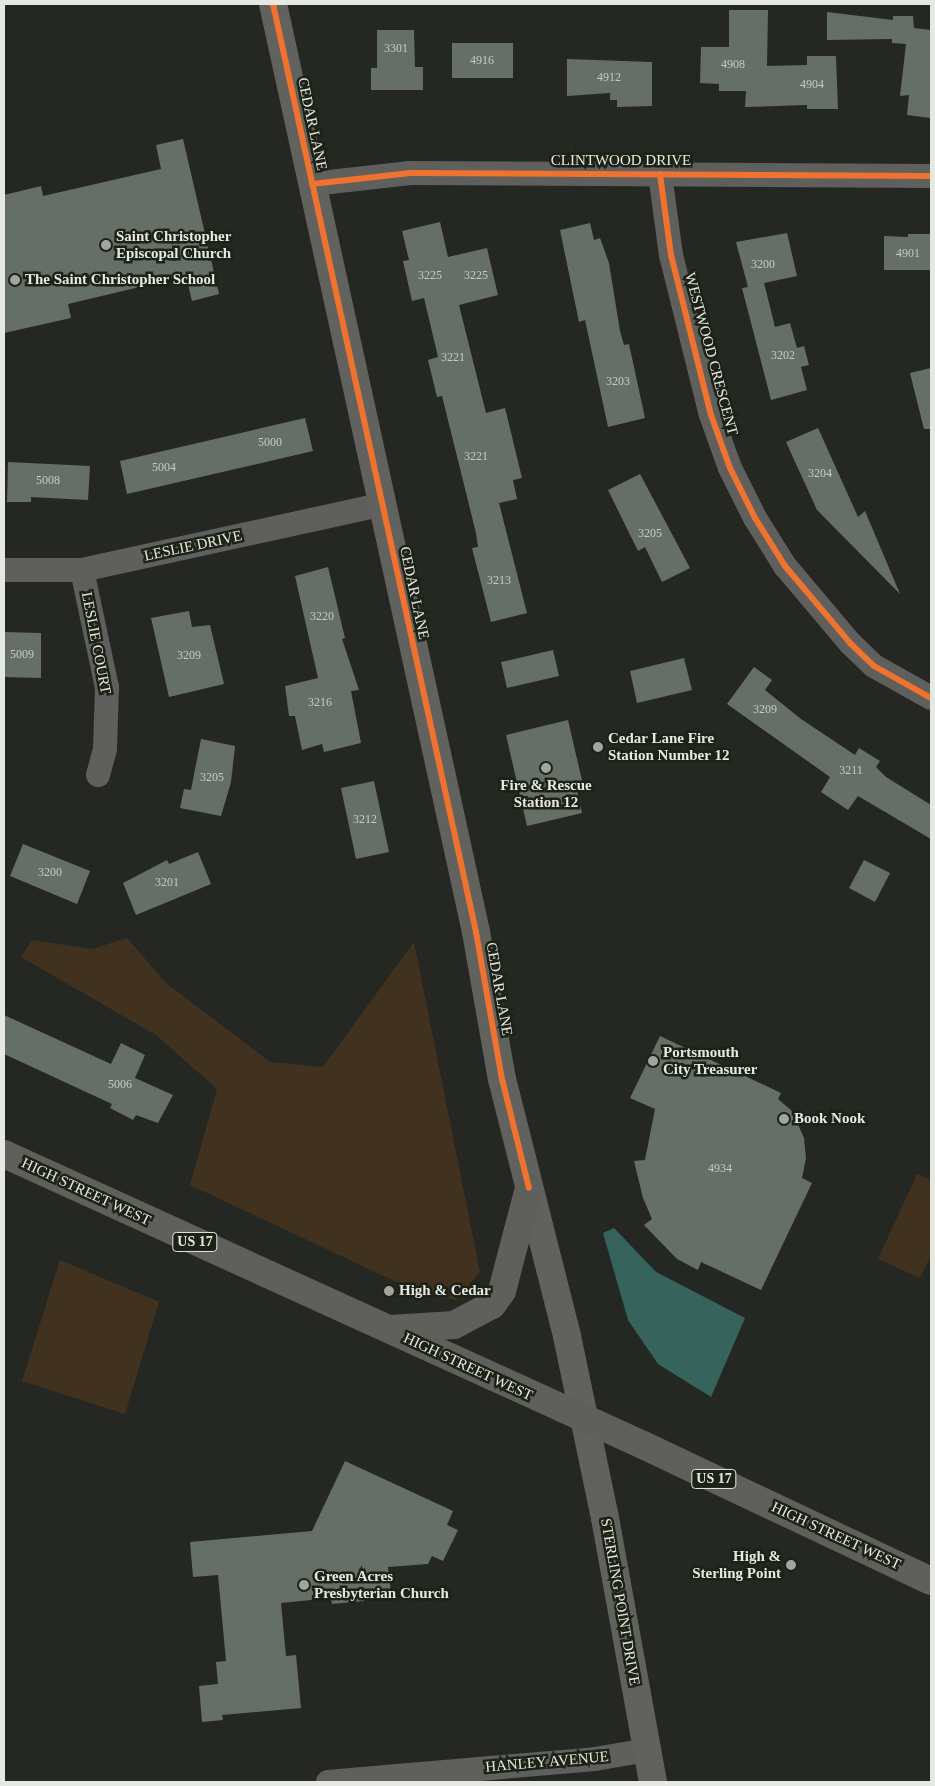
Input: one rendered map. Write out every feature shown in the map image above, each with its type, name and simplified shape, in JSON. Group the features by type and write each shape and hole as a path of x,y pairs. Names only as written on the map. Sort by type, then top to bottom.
{"main road":[{"name":"CEDAR LANE","path":"273,4 381,505 476,932 502,1079 585,1422"},
{"name":"HIGH STREET WEST","path":"4,1154 585,1422 644,1445 931,1581"},
{"path":"386,1330 454,1325 492,1305 502,1291 529,1188"},
{"name":"STERLING POINT DRIVE","path":"585,1422 653,1782"}],"street":[{"name":"CLINTWOOD DRIVE","path":"312,184 410,173 931,176"},
{"name":"WESTWOOD CRESCENT","path":"660,174 671,255 711,414 730,468 755,518 784,566 850,643 874,666 931,698"},
{"name":"LESLIE DRIVE","path":"4,570 82,570 381,505"},
{"name":"LESLIE COURT","path":"82,570 107,688 107,723 98,775"},
{"name":"HANLEY AVENUE","path":"328,1782 595,1759 647,1750"}],"shaded area":[{"path":"127,938 166,983 270,1062 323,1067 414,942 480,1272 456,1300 422,1294 190,1185 217,1089 156,1035 21,957 32,940 92,949"},
{"path":"917,1174 931,1180 931,1255 920,1278 878,1259"},
{"path":"60,1260 159,1302 125,1414 22,1381"}],"water":[{"path":"614,1228 656,1272 745,1318 711,1397 658,1364 628,1320 603,1233"}],"building":[{"path":"729,10 768,10 767,66 807,65 807,56 836,56 838,109 807,109 807,105 745,107 746,91 719,91 719,84 700,83 701,47 729,47"},
{"path":"827,12 893,20 893,16 913,16 914,28 931,30 931,118 907,115 909,95 900,96 906,44 892,43 892,39 827,40"},
{"path":"377,30 414,30 415,67 423,67 423,90 371,90 371,68 377,68"},
{"path":"452,43 513,43 513,78 452,78"},
{"path":"567,59 652,62 652,106 617,107 617,100 610,100 610,93 567,96"},
{"name":"Saint Christopher Episcopal Church","path":"183,139 219,294 192,301 186,276 68,304 71,318 4,333 4,195 41,186 43,196 161,169 156,145"},
{"path":"440,222 448,257 487,248 498,295 459,305 486,413 505,408 522,478 513,480 517,499 499,503 527,613 491,622 472,548 478,547 476,533 442,396 437,397 428,360 438,357 424,298 412,301 403,261 409,260 402,231"},
{"path":"590,223 594,240 600,238 609,263 620,331 624,345 629,344 645,418 608,427 585,320 579,322 560,230"},
{"path":"787,233 797,276 764,283 775,327 790,323 797,348 804,346 809,365 801,367 807,390 771,400 742,288 748,287 736,242"},
{"path":"908,234 931,234 931,270 884,270 884,236 908,237"},
{"path":"931,368 931,429 924,429 910,373"},
{"path":"305,418 313,451 127,494 120,461"},
{"path":"818,428 858,517 865,511 900,594 817,510 786,442"},
{"path":"8,462 90,466 88,500 31,497 31,502 7,502"},
{"path":"640,474 690,568 662,582 645,547 638,551 608,490"},
{"path":"328,567 345,638 342,639 359,690 351,691 361,743 324,752 322,744 302,750 295,716 289,716 285,686 318,678 295,576"},
{"path":"189,611 192,627 210,625 224,684 169,697 151,618"},
{"path":"4,632 41,633 41,678 4,677"},
{"path":"553,650 559,676 507,688 501,662"},
{"path":"684,658 692,690 637,703 630,671"},
{"path":"754,667 772,680 765,690 801,719 855,755 859,748 880,761 876,767 886,777 931,805 931,839 858,796 848,810 821,792 830,777 727,704"},
{"name":"Fire & Rescue Station 12","path":"568,720 584,789 577,791 582,813 527,826 506,735"},
{"path":"201,739 235,746 231,782 221,816 180,808 184,789 191,790"},
{"path":"374,781 389,852 356,859 341,788"},
{"path":"23,844 90,871 77,904 10,876"},
{"path":"198,852 211,884 136,915 123,883 167,860 169,864"},
{"path":"864,860 890,873 875,902 849,888"},
{"path":"4,1015 111,1064 121,1043 145,1055 135,1078 173,1095 158,1123 136,1115 133,1120 110,1108 112,1104 4,1054"},
{"path":"660,1036 781,1093 778,1099 799,1117 796,1120 804,1138 806,1158 802,1178 812,1183 761,1290 701,1262 698,1270 677,1259 644,1225 652,1219 643,1198 634,1161 645,1160 655,1109 630,1098"},
{"name":"Green Acres Presbyterian Church","path":"345,1461 453,1511 447,1525 458,1530 443,1561 432,1556 428,1564 388,1567 391,1593 363,1595 364,1601 332,1604 331,1598 281,1603 286,1656 296,1655 301,1708 222,1715 223,1720 202,1722 199,1686 218,1684 216,1662 226,1661 218,1575 193,1577 190,1542 312,1531"}],"cycle path":[{"path":"273,4 476,932 502,1079 529,1188"},
{"path":"312,184 410,173 931,176"},
{"path":"660,174 671,255 711,415 730,468 755,518 785,566 850,643 874,666 931,698"}],"place":[{"name":"Saint Christopher Episcopal Church","path":"106,245"},
{"name":"The Saint Christopher School","path":"15,280"},
{"name":"Cedar Lane Fire Station Number 12","path":"598,747"},
{"name":"Fire & Rescue Station 12","path":"546,768"},
{"name":"Portsmouth City Treasurer","path":"653,1061"},
{"name":"Book Nook","path":"784,1119"},
{"name":"High & Cedar","path":"389,1291"},
{"name":"High & Sterling Point","path":"791,1565"},
{"name":"Green Acres Presbyterian Church","path":"304,1585"}]}
